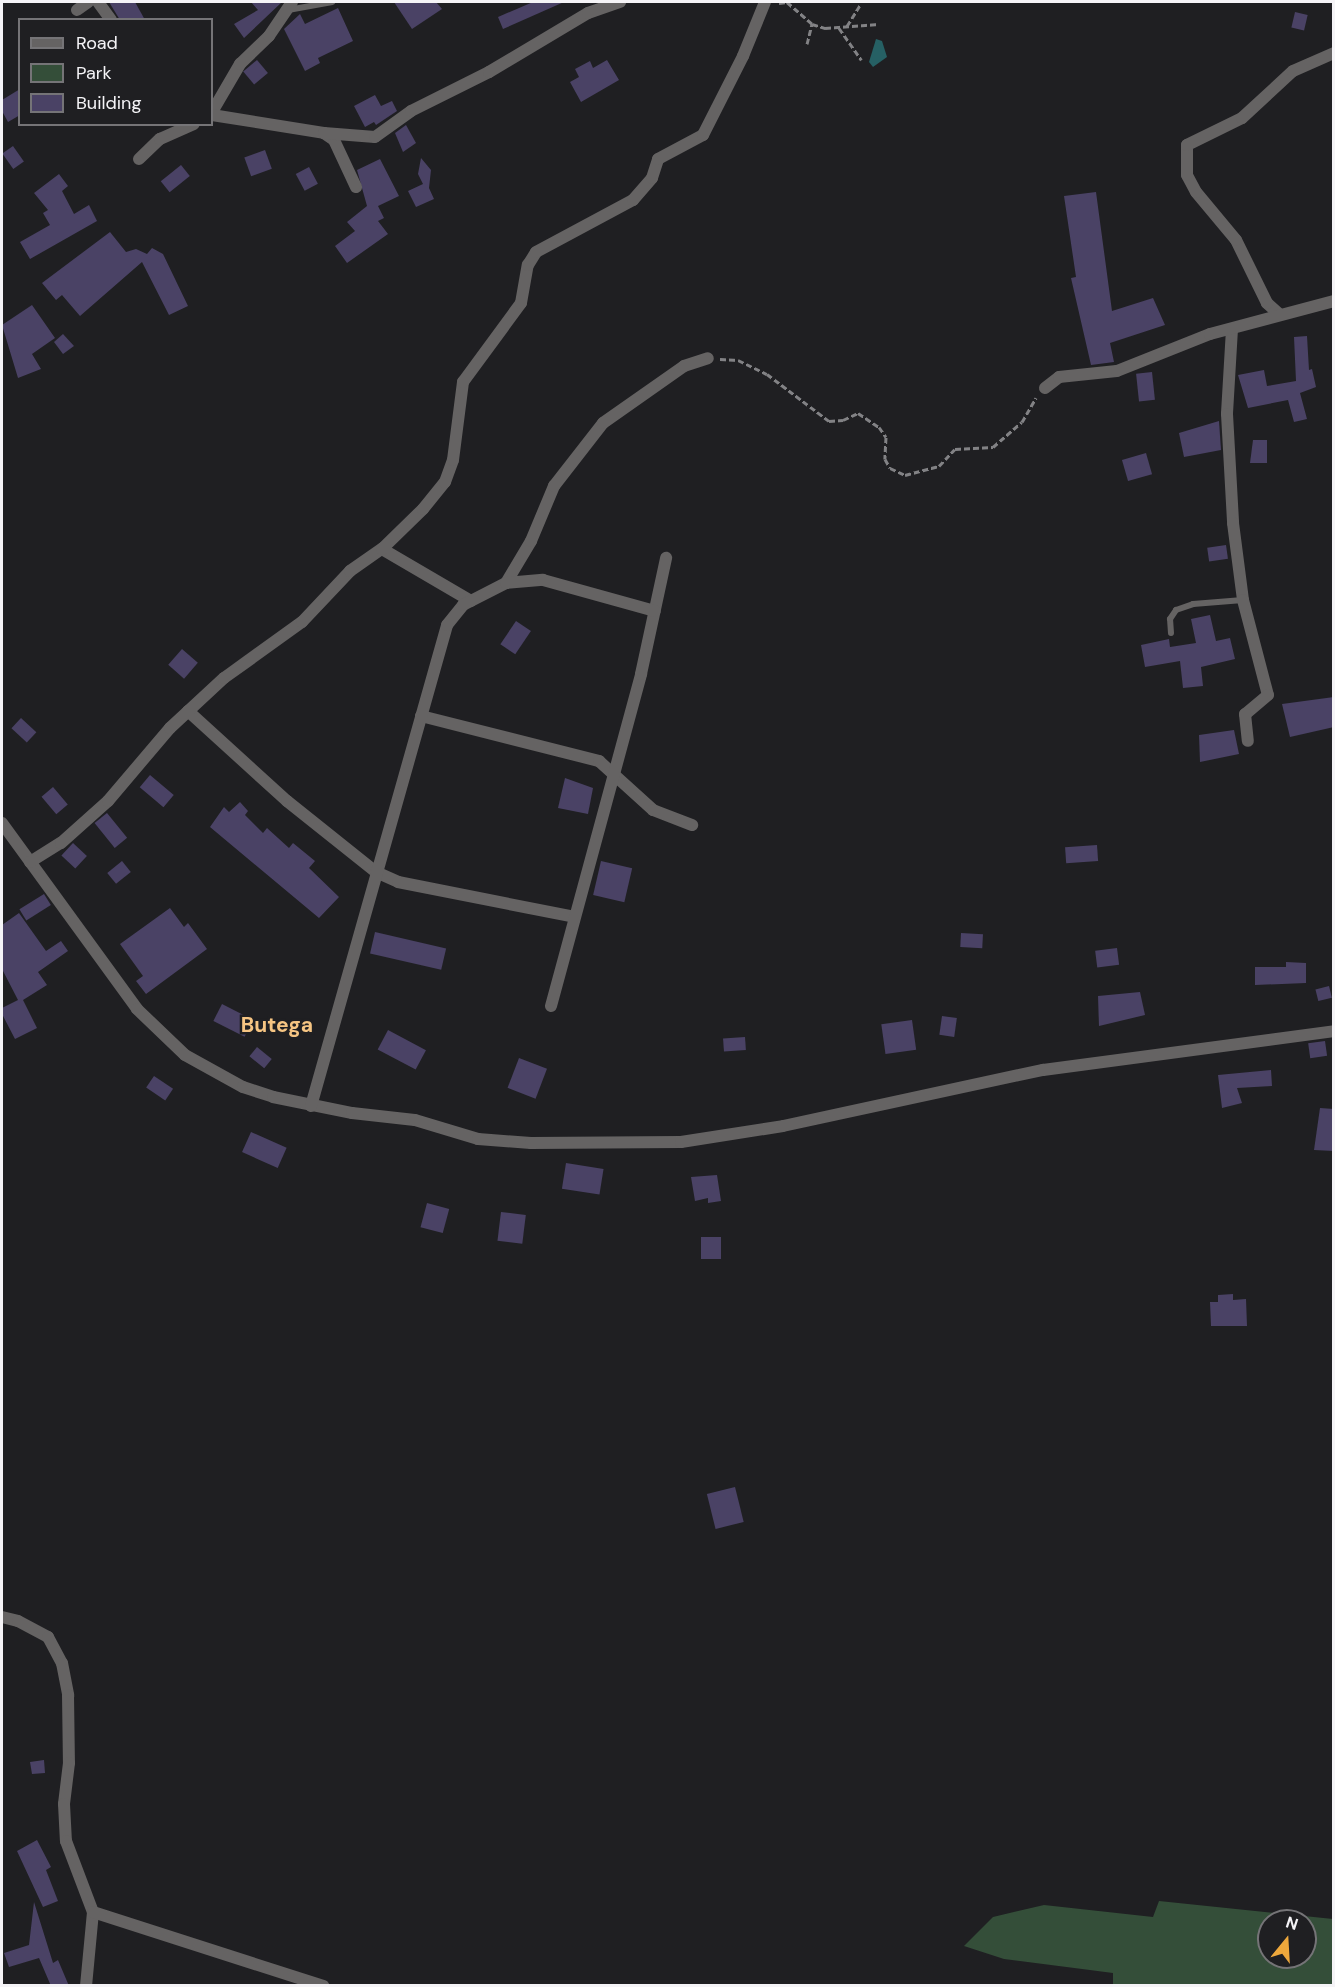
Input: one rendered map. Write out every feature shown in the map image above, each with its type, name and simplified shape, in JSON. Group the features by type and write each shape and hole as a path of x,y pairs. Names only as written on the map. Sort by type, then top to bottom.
{"street":[{"path":"77,10 88,2"},
{"path":"98,2 110,18"},
{"path":"213,114 324,133 375,137 411,111 489,72 588,13 620,2"},
{"path":"30,862 61,843 108,801 188,711 224,678 302,622 350,571 382,549 445,482 453,460 463,382 521,303 528,265 536,252 633,200 652,178 658,159 703,135 764,3"},
{"path":"213,112 240,64 290,6"},
{"path":"1278,313 1267,303 1236,240 1196,192 1187,175 1187,145 1242,118 1293,71 1334,52"},
{"path":"139,159 160,139 189,126"},
{"path":"324,133 334,140 356,187"},
{"path":"1045,387 1059,377 1117,371 1210,334 1278,313 1334,301"},
{"path":"1232,329 1227,366 1228,462 1244,600 1268,695 1245,714 1248,741"},
{"path":"506,583 531,541 554,486 603,423 684,366 708,358"},
{"path":"382,549 471,601"},
{"path":"551,1006 614,774 666,558"},
{"path":"311,1106 447,625 471,601 506,583 543,580 655,611"},
{"path":"188,711 287,801 376,872 398,882 575,917"},
{"path":"421,716 599,761 653,810 692,825"},
{"path":"2,823 137,1009 164,1038 243,1087 311,1106 415,1120 478,1140 503,1143 681,1142 783,1126 1042,1070 1334,1031"},
{"path":"2,1617 18,1620 48,1637 62,1663 68,1695 69,1763 64,1804 66,1841 93,1912 86,1986"},
{"path":"93,1912 323,1986"}],"lane":[{"path":"290,6 332,2"},
{"path":"1172,633 1170,619 1176,610 1193,604 1244,600"}],"path":[{"path":"764,3 787,2 812,24 839,28 879,24"},
{"path":"847,27 860,5"},
{"path":"807,44 812,24"},
{"path":"839,28 861,60"},
{"path":"708,358 746,363 830,421 843,420 858,413 879,427 886,437 882,450 885,459 890,468 905,475 932,470 955,449 993,447 1022,422 1045,387"}],"green space":[{"path":"1159,1901 1257,1911 1257,1969 1317,1969 1317,1917 1333,1919 1333,1985 1113,1985 1113,1973 1004,1959 964,1946 993,1917 1044,1905 1153,1917"}],"water":[{"path":"876,39 882,41 887,57 873,67 869,62"}],"building":[{"path":"109,2 135,2 144,18 119,18"},
{"path":"251,2 282,2 244,38 234,24 258,10"},
{"path":"394,2 436,2 442,9 412,29"},
{"path":"533,2 564,2 503,29 498,17"},
{"path":"338,8 353,41 318,58 320,63 305,71 284,29 300,14 305,24"},
{"path":"1295,12 1308,15 1304,31 1291,28"},
{"path":"257,60 268,73 254,85 243,72"},
{"path":"607,60 619,80 581,102 570,82 579,77 575,69 590,61 593,68"},
{"path":"18,90 18,116 8,122 2,111 2,100"},
{"path":"375,95 381,106 392,101 397,111 376,125 374,122 365,127 354,106"},
{"path":"406,125 416,143 403,152 395,133"},
{"path":"13,146 24,162 13,169 2,153"},
{"path":"265,150 272,169 251,176 244,158"},
{"path":"421,158 431,170 429,188 434,199 416,207 408,191 423,184 418,174"},
{"path":"380,159 399,196 378,206 384,218 378,221 388,234 347,263 335,246 355,231 347,222 367,206 357,170"},
{"path":"181,165 190,176 170,192 161,181"},
{"path":"309,167 318,184 305,191 296,174"},
{"path":"59,174 68,186 62,191 74,214 89,205 97,221 30,259 20,242 50,225 43,213 48,210 34,193"},
{"path":"1096,192 1112,311 1153,298 1165,325 1110,343 1114,362 1091,365 1071,278 1076,277 1064,196"},
{"path":"110,232 126,252 136,249 147,254 152,248 163,254 188,306 169,315 142,262 80,316 62,295 56,300 42,283"},
{"path":"32,305 55,338 32,354 41,369 18,378 2,325"},
{"path":"63,334 74,346 63,354 54,342"},
{"path":"1307,336 1309,370 1312,369 1316,387 1300,393 1307,419 1294,422 1288,400 1248,408 1238,375 1264,370 1267,386 1296,381 1294,337"},
{"path":"1152,372 1155,400 1139,402 1136,374"},
{"path":"1219,421 1221,450 1184,457 1179,433"},
{"path":"1253,440 1267,440 1267,463 1250,463"},
{"path":"1146,453 1152,474 1128,481 1122,460"},
{"path":"1226,545 1228,559 1209,562 1207,548"},
{"path":"1210,615 1216,641 1230,638 1235,659 1201,667 1203,686 1183,688 1180,661 1145,667 1141,645 1169,639 1170,647 1196,643 1191,619"},
{"path":"516,621 531,631 515,654 500,644"},
{"path":"182,649 198,663 184,679 168,665"},
{"path":"1334,697 1334,727 1290,737 1282,704"},
{"path":"21,718 36,732 27,743 11,728"},
{"path":"1234,730 1239,754 1200,762 1199,735"},
{"path":"150,775 174,795 163,807 140,787"},
{"path":"565,778 593,788 588,814 558,808"},
{"path":"53,787 68,805 56,814 42,797"},
{"path":"240,802 248,811 245,815 263,833 267,828 289,848 293,843 315,861 309,868 339,897 319,918 210,827 224,807 229,812"},
{"path":"107,813 127,838 115,848 95,823"},
{"path":"73,843 87,856 75,868 61,855"},
{"path":"1097,845 1098,861 1066,863 1065,847"},
{"path":"122,861 131,872 116,884 107,873"},
{"path":"601,861 632,868 624,902 593,895"},
{"path":"44,894 51,905 26,920 19,909"},
{"path":"170,908 184,927 188,923 207,949 146,994 136,981 143,976 120,944"},
{"path":"19,913 46,951 61,941 68,951 38,972 47,985 23,1000 37,1028 15,1039 2,1014 2,1008 18,1000 2,969 2,925"},
{"path":"375,932 446,948 441,970 370,953"},
{"path":"961,933 983,934 982,948 960,947"},
{"path":"1117,948 1119,965 1097,968 1095,951"},
{"path":"1286,962 1306,963 1306,983 1255,985 1255,967 1286,967"},
{"path":"1329,986 1332,998 1318,1001 1315,989"},
{"path":"1140,992 1145,1015 1099,1026 1098,996"},
{"path":"222,1004 253,1020 245,1037 213,1021"},
{"path":"942,1016 957,1018 954,1037 939,1035"},
{"path":"912,1020 916,1050 885,1054 881,1024"},
{"path":"388,1030 426,1050 416,1070 378,1049"},
{"path":"745,1037 746,1050 724,1052 723,1039"},
{"path":"1325,1041 1327,1056 1310,1058 1308,1043"},
{"path":"257,1047 272,1059 264,1068 249,1056"},
{"path":"519,1058 547,1069 536,1099 508,1088"},
{"path":"1271,1070 1272,1086 1237,1088 1242,1103 1222,1108 1218,1075"},
{"path":"154,1076 173,1089 165,1100 146,1088"},
{"path":"1320,1108 1334,1109 1334,1151 1314,1150"},
{"path":"251,1132 287,1148 278,1168 242,1152"},
{"path":"566,1163 604,1169 599,1195 562,1189"},
{"path":"717,1175 721,1201 708,1203 708,1198 695,1201 691,1177"},
{"path":"427,1203 449,1209 443,1233 421,1227"},
{"path":"501,1212 526,1215 522,1244 497,1241"},
{"path":"701,1237 721,1237 721,1259 701,1259"},
{"path":"1233,1294 1233,1300 1246,1299 1247,1326 1211,1326 1210,1302 1218,1302 1218,1295"},
{"path":"735,1487 744,1522 716,1529 707,1494"},
{"path":"44,1760 45,1773 32,1774 30,1762"},
{"path":"37,1840 51,1867 46,1870 58,1901 43,1907 17,1851"},
{"path":"34,1902 53,1963 58,1960 69,1986 51,1986 39,1958 9,1967 4,1953 29,1945"}],"district":[{"name":"Butega","path":"277,1025"}]}
